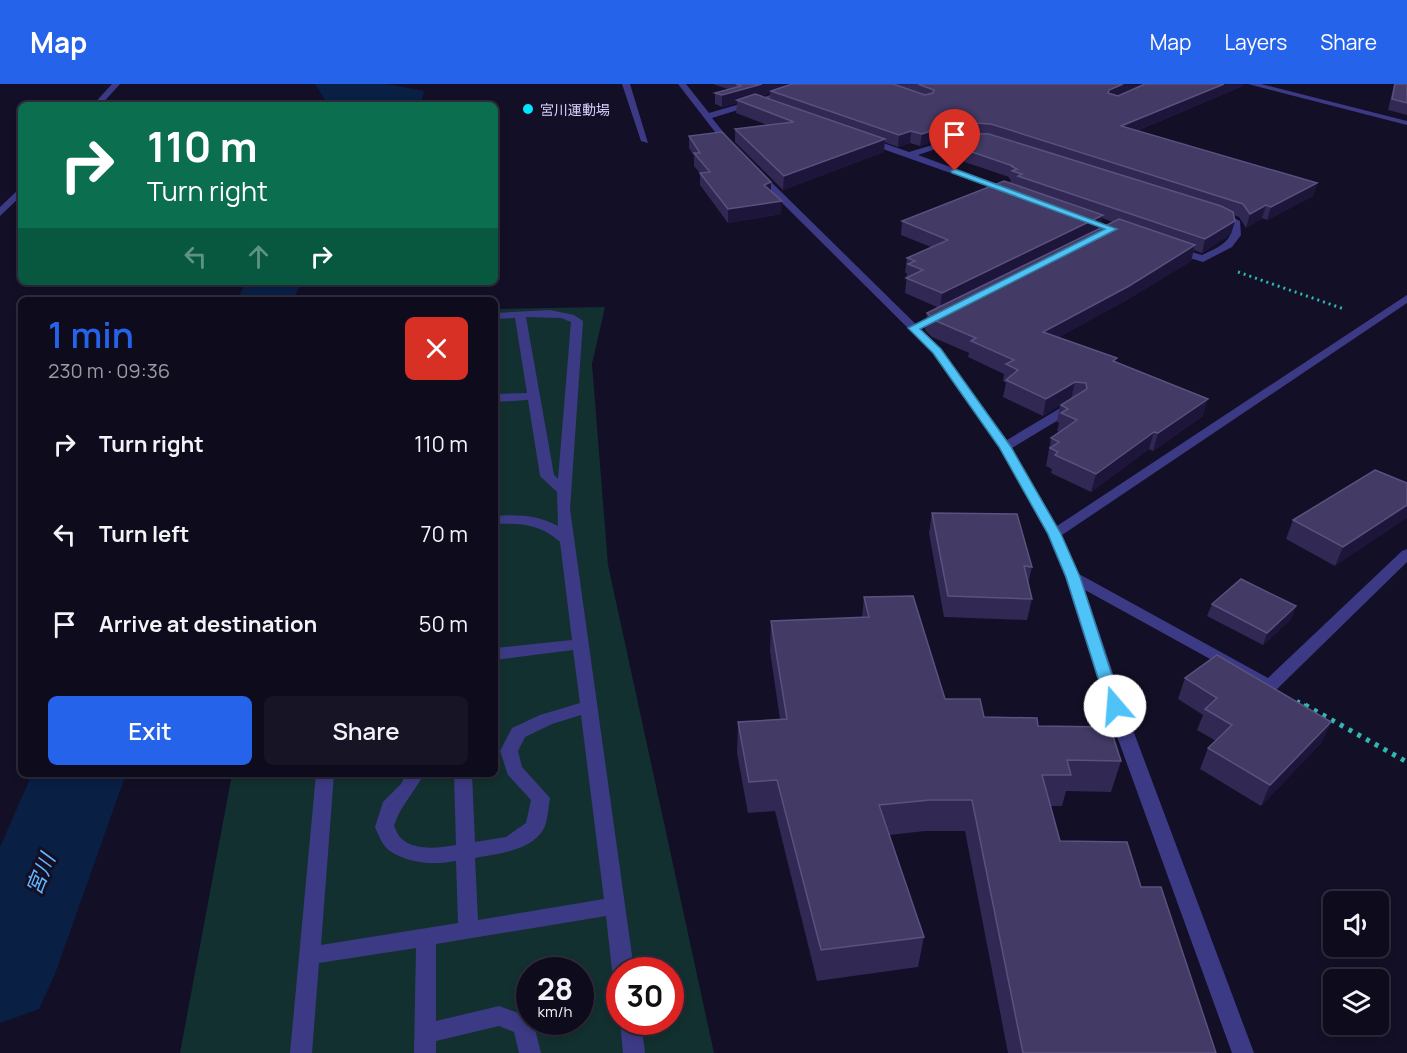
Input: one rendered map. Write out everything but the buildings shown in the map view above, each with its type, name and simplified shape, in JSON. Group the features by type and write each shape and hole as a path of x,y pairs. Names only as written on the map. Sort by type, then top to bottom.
{"street":[{"path":"100,102 116,84"},
{"path":"626,84 645,141"},
{"path":"682,84 744,160 919,326 1005,447 1054,534 1073,577 1115,706 1243,1053"},
{"path":"709,116 816,84"},
{"path":"1252,84 1407,123"},
{"path":"755,102 777,110"},
{"path":"855,136 1023,196"},
{"path":"910,155 938,144 967,138"},
{"path":"0,213 18,193"},
{"path":"1169,248 1203,259 1238,236 1239,229 1235,221 1210,211"},
{"path":"1054,534 1407,298"},
{"path":"498,316 558,314 577,321 564,509 621,957"},
{"path":"520,315 547,476 565,491"},
{"path":"498,398 534,396"},
{"path":"1005,447 1076,404"},
{"path":"498,520 521,518 543,523 560,532 567,541"},
{"path":"1073,577 1270,686 1407,554"},
{"path":"498,654 581,644"},
{"path":"413,777 407,789 390,807 384,827 395,845 413,853 440,856 466,854 511,844 535,827 541,798 513,770 509,751 518,733 546,719 589,707"},
{"path":"301,1053 325,777"},
{"path":"463,777 468,928"},
{"path":"309,956 468,928 615,906"},
{"path":"426,936 425,1044 499,1016 523,1025 530,1053"},
{"path":"632,1035 634,1053"}],"path":[{"path":"1203,259 1376,320"},
{"path":"1270,686 1407,762"}],"green space":[{"path":"605,307 592,364 608,565 714,1053 180,1053 231,777 498,777 498,309"}],"water":[{"path":"315,84 387,84 424,91 422,102 326,102"}],"waterway":[{"name":"宮川","path":"267,297 272,285"},
{"name":"宮川","path":"0,974 78,777"}],"place":[{"name":"宮川運動場","path":"528,109"}],"route":[{"path":"955,171 1113,229 914,328 937,351 968,398 1005,447 1054,534 1073,577 1115,706"}]}
